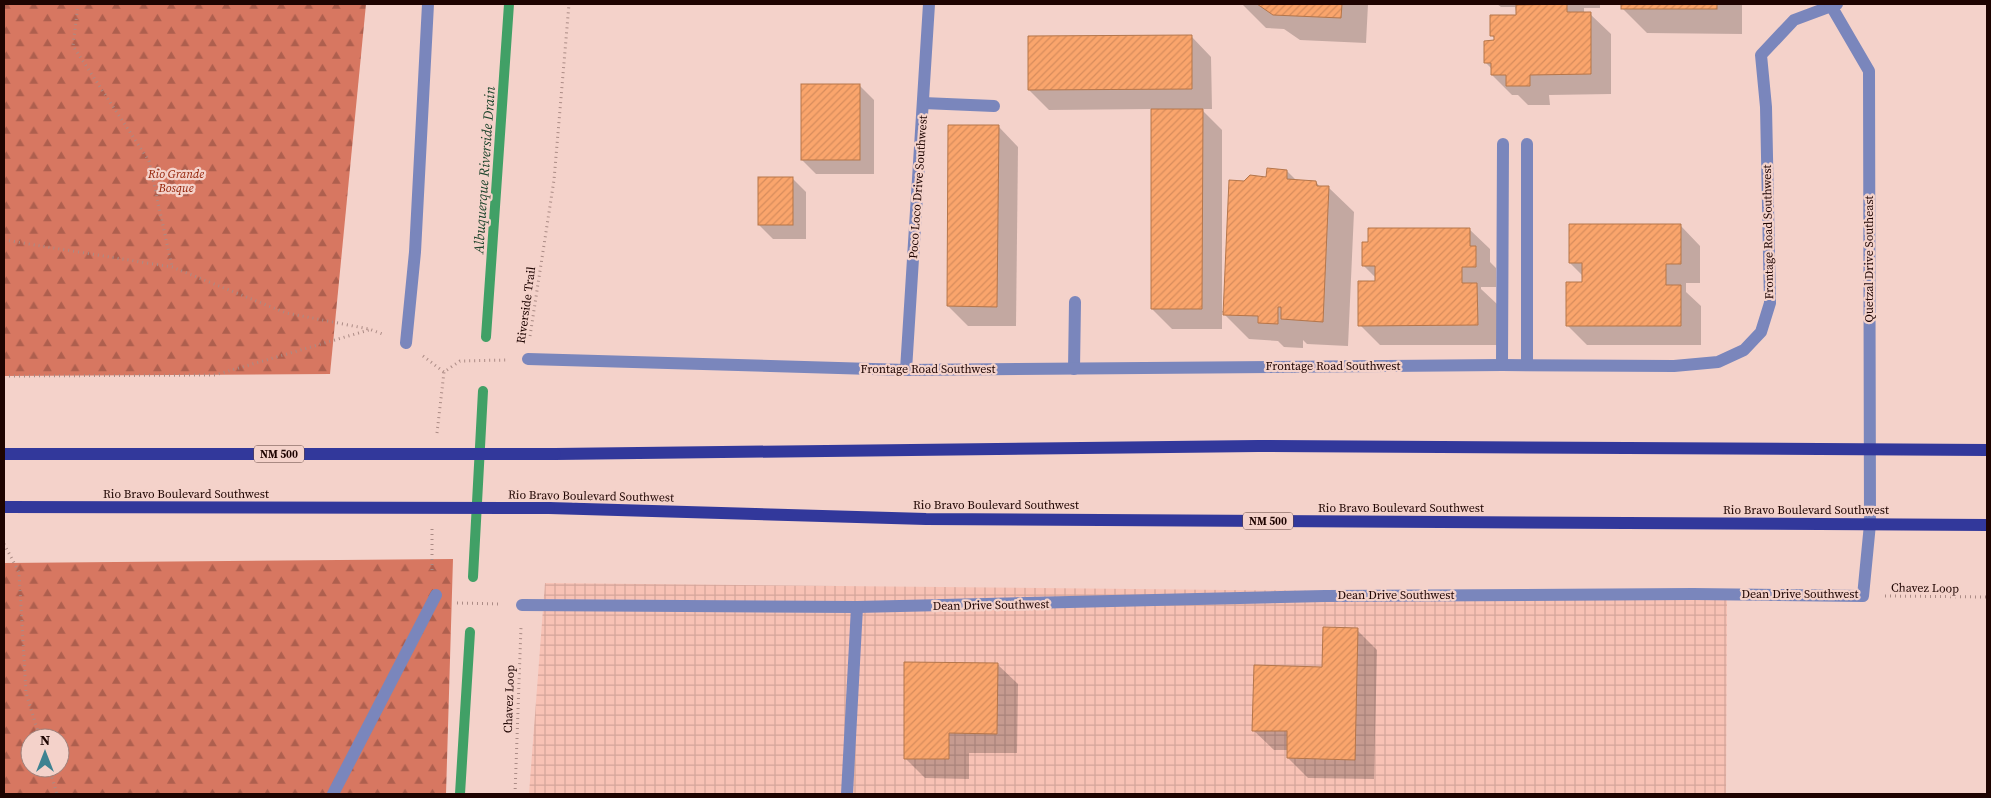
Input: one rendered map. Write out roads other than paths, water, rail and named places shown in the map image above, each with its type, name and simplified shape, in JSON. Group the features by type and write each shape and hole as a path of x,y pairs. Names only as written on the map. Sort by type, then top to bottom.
{"main road":[{"name":"NM 500","path":"4,454 555,454 1258,446 1987,450"},
{"name":"Rio Bravo Boulevard Southwest","path":"4,507 549,508 936,519 1987,525"}],"street":[{"path":"406,343 415,252 428,4"},
{"name":"Poco Loco Drive Southwest","path":"906,370 929,4"},
{"name":"Frontage Road Southwest","path":"528,359 906,370 1502,365 1674,366 1718,362 1744,350 1761,332 1770,303 1766,107 1761,55 1794,20 1833,4"},
{"name":"Quetzal Drive Southeast","path":"1833,4 1869,71 1870,524"},
{"path":"923,103 994,106"},
{"path":"1502,365 1503,144"},
{"path":"1527,144 1527,366"},
{"path":"1074,369 1075,302"},
{"name":"Dean Drive Southwest","path":"522,605 857,607 1325,596 1693,594 1863,596 1870,524"},
{"path":"333,794 436,595"},
{"path":"846,794 857,607"}],"waterway":[{"name":"Albuquerque Riverside Drain","path":"486,337 509,4"},
{"name":"Albuquerque Riverside Drain","path":"473,577 483,391"},
{"name":"Albuquerque Riverside Drain","path":"460,794 470,632"}],"park label":[{"name":"Rio Grande Bosque","path":"176,181"}]}
